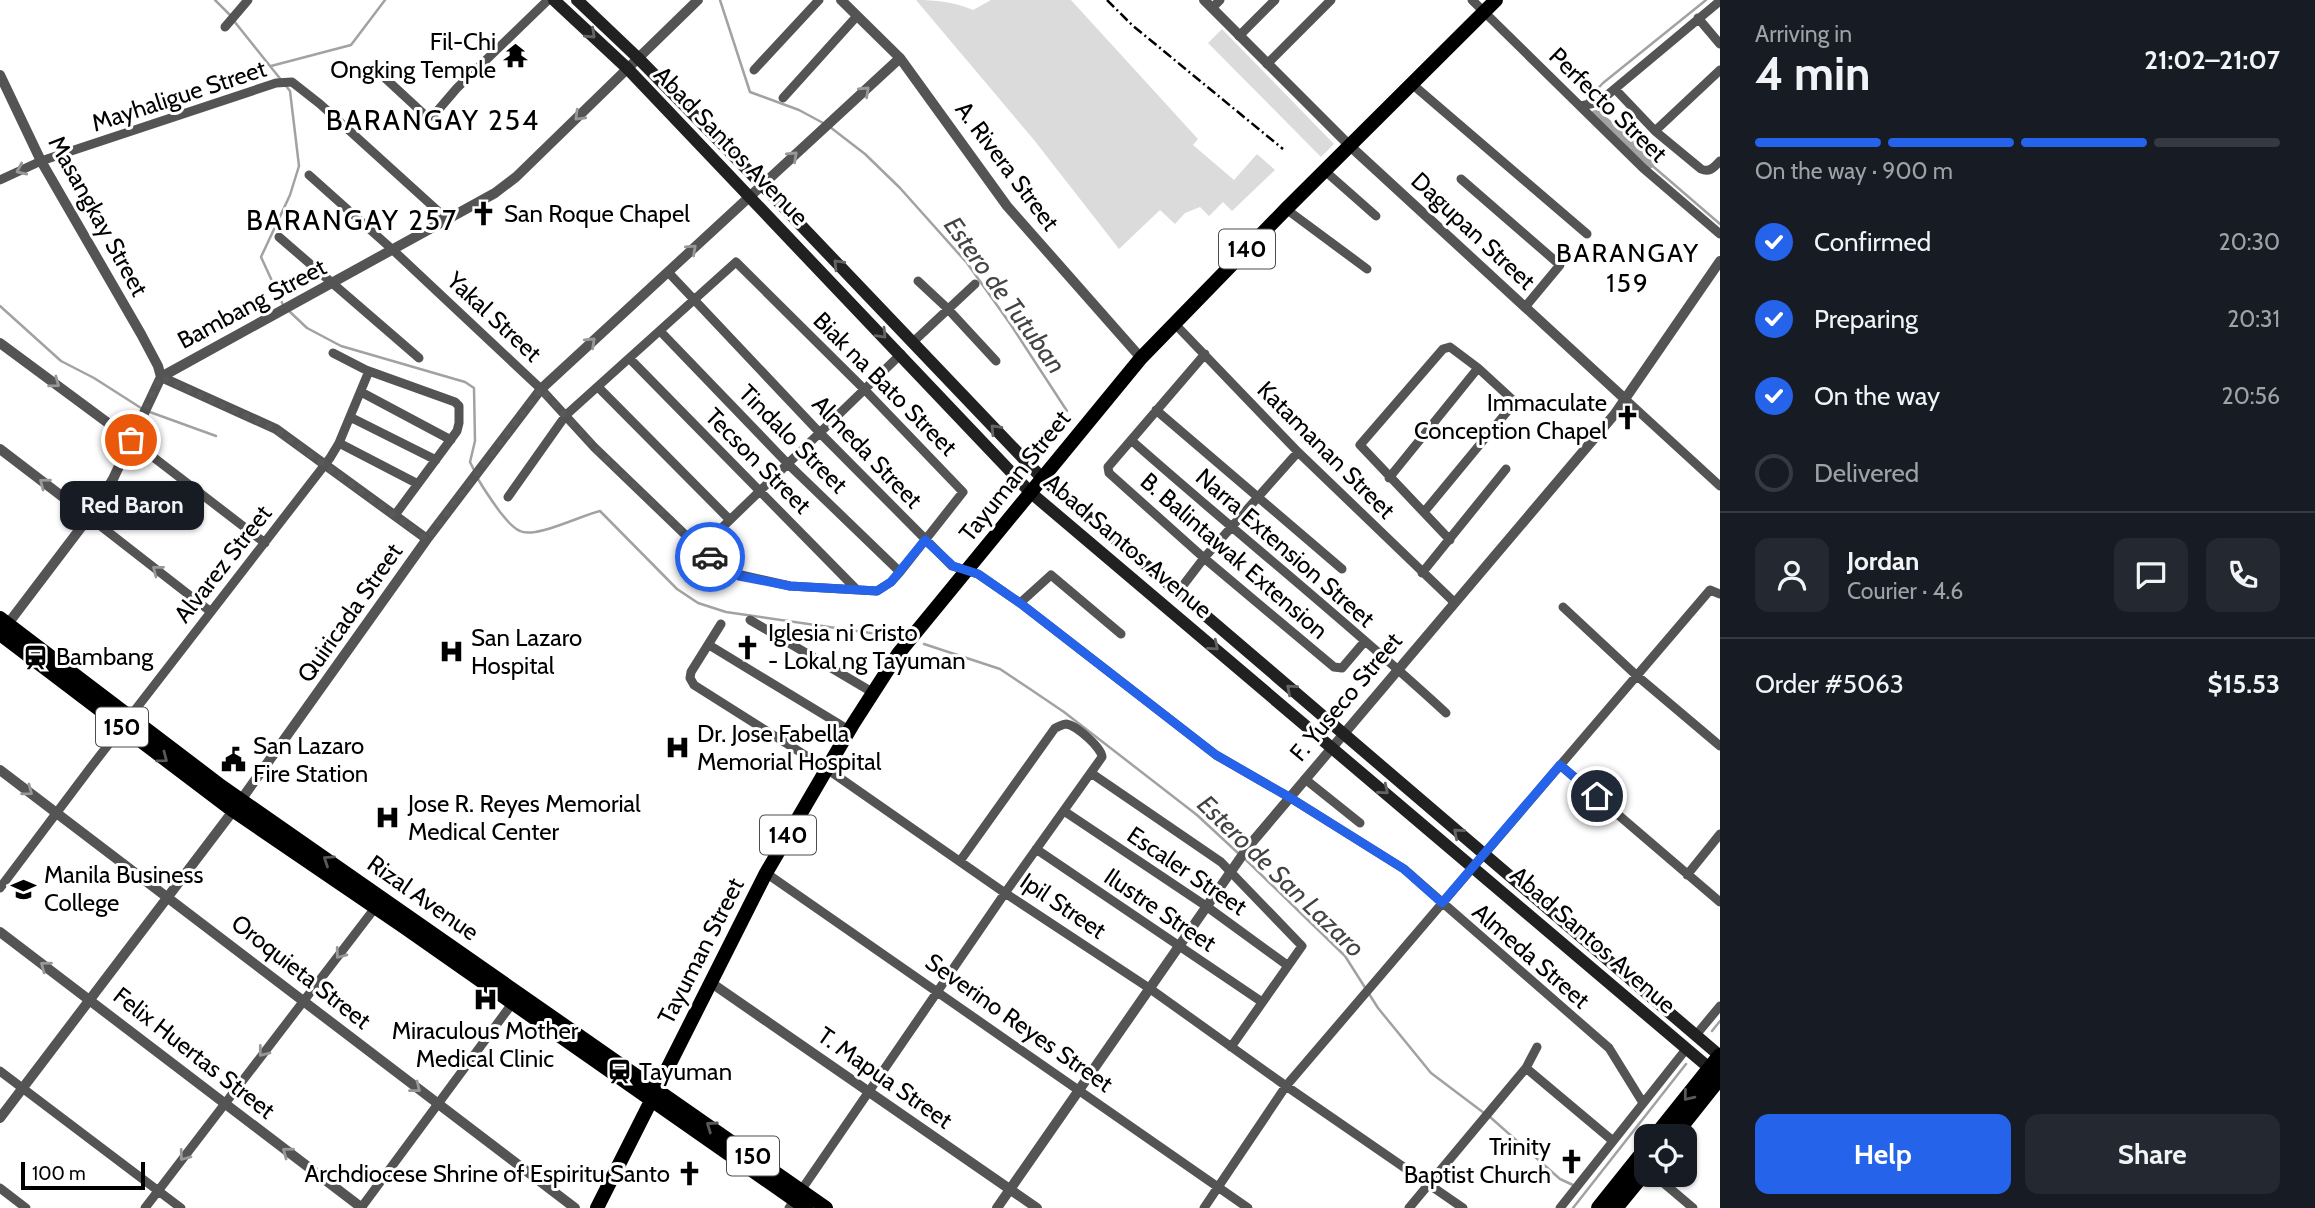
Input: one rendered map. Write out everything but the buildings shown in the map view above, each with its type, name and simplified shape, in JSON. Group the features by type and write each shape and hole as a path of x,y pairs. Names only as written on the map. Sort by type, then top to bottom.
{"highway":[{"path":"1666,1124 1720,1056"},
{"path":"1684,1124 1720,1077"},
{"path":"1599,1208 1634,1164"},
{"path":"1618,1208 1634,1186"}],"main road":[{"name":"Abad Santos Avenue","path":"554,0 627,68 1030,492 1720,1077"},
{"name":"Abad Santos Avenue","path":"577,0 638,58 762,185 1042,478 1720,1056"},
{"name":"Tayuman Street","path":"597,1208 766,873 849,730 898,654 1141,358 1496,0"},
{"name":"Rizal Avenue","path":"2,629 217,791 653,1095 798,1202 826,1208"}],"street":[{"path":"227,25 248,0"},
{"path":"386,79 426,116 433,116 457,88 548,0"},
{"name":"Bambang Street","path":"2,629 89,517 113,479 160,377 449,221 506,186 698,0"},
{"path":"754,70 819,0"},
{"name":"A. Rivera Street","path":"841,0 900,58 1007,206 1141,358"},
{"path":"1239,36 1275,0"},
{"path":"1267,64 1331,0"},
{"name":"Perfecto Street","path":"1472,0 1643,167 1720,234"},
{"path":"1583,106 1599,102 1720,1"},
{"name":"Dagupan Street","path":"1212,3 1239,36 1350,146 1720,486"},
{"path":"783,98 857,16"},
{"path":"1698,18 1720,44"},
{"name":"Quiricada Street","path":"0,1118 237,805 427,539 541,389 900,58"},
{"path":"1655,131 1720,70"},
{"name":"Masangkay Street","path":"0,75 41,161 141,334 158,366 160,377"},
{"name":"Mayhaligue Street","path":"0,180 41,161 276,83 292,82 449,221"},
{"path":"1412,84 1587,234"},
{"path":"1615,89 1655,131 1706,171 1720,161"},
{"path":"1325,171 1376,216"},
{"name":"Yakal Street","path":"310,175 541,389 594,447 700,549 739,576 790,586 877,591 891,582 925,540"},
{"path":"1461,179 1560,265 1525,307"},
{"path":"1286,209 1367,268"},
{"path":"279,237 419,358"},
{"name":"F. Yuseco Street","path":"997,1208 1248,847 1625,399 1720,261"},
{"name":"Biak na Bato Street","path":"695,300 736,262 963,492 925,540"},
{"name":"Almeda Street","path":"668,272 819,432 953,566 978,574 1020,603 1216,755 1404,869 1609,1048 1643,1103"},
{"path":"919,281 996,361"},
{"path":"913,342 975,284"},
{"path":"508,497 566,415 695,300"},
{"name":"Katamanan Street","path":"1174,323 1298,452 1454,602"},
{"name":"Tindalo Street","path":"660,331 787,463 900,572"},
{"path":"0,343 265,543"},
{"path":"1424,513 1515,402 1450,347 1447,347 1360,445 1389,478 1450,540"},
{"path":"333,353 369,372 455,402 461,412 451,440 395,515"},
{"path":"700,549 901,354"},
{"path":"1131,440 1205,354"},
{"name":"Tecson Street","path":"630,359 857,590"},
{"path":"1389,478 1478,368"},
{"name":"Alvarez Street","path":"0,888 324,465 339,443 369,372"},
{"path":"160,377 275,429 427,539"},
{"path":"598,388 730,520"},
{"path":"361,392 451,440"},
{"path":"1156,410 1342,569"},
{"path":"350,417 436,460"},
{"name":"B. Balintawak Extension","path":"1131,440 1107,470 1204,558 1338,668 1342,668 1364,641"},
{"name":"Narra Extension Street","path":"1131,440 1447,713"},
{"path":"339,443 418,484"},
{"path":"0,449 211,612"},
{"path":"1178,592 1204,558 1298,452"},
{"path":"1422,573 1506,469"},
{"path":"1020,603 1051,575 1121,634"},
{"path":"1204,1208 1286,1086 1710,590 1718,592"},
{"path":"1563,607 1636,675 1720,746"},
{"path":"750,620 872,692"},
{"name":"Ipil Street","path":"721,624 691,671 690,678 694,685 827,769 1005,893 1149,988 1464,1208"},
{"path":"709,645 849,730"},
{"path":"798,1202 868,1093 1102,757 1099,748 1070,725 1063,724 1055,728 960,861"},
{"path":"1560,765 1720,902"},
{"name":"Oroquieta Street","path":"0,770 575,1208"},
{"path":"1091,773 1222,862 1234,867 1262,907 1302,946 1231,1047"},
{"path":"1305,779 1360,823"},
{"name":"Escaler Street","path":"1064,811 1206,906 1287,965"},
{"path":"1687,875 1720,834"},
{"name":"Ilustre Street","path":"1037,849 1262,1002"},
{"name":"Severino Reyes Street","path":"766,873 1248,1208"},
{"path":"145,1208 379,902"},
{"name":"Felix Huertas Street","path":"0,932 362,1208"},
{"name":"T. Mapua Street","path":"710,982 1037,1208"},
{"path":"362,1208 516,999"},
{"path":"1696,1035 1720,1006"},
{"path":"1409,1208 1526,1068 1538,1047"},
{"path":"1560,1208 1687,1048"},
{"path":"1526,1068 1613,1141"},
{"path":"0,1071 181,1208"},
{"path":"1685,1124 1720,1083"},
{"path":"1618,1208 1636,1187"},
{"path":"1668,1187 1693,1208"},
{"path":"0,1188 26,1208"}],"shaded area":[{"path":"916,0 945,2 973,10 991,0 1071,0 1198,139 1193,145 1234,180 1257,154 1275,170 1232,211 1223,202 1209,216 1200,207 1185,213 1175,224 1160,210 1119,249 1034,140"},
{"path":"1222,29 1334,144 1321,157 1208,43"}],"waterway":[{"path":"215,0 230,15"},
{"name":"Estero de Tutuban","path":"271,66 351,45 385,0"},
{"name":"Estero de Tutuban","path":"720,0 750,92 799,110 825,124"},
{"path":"1588,102 1603,83 1706,0"},
{"path":"234,21 282,81"},
{"path":"284,307 261,257 290,195 299,166 290,91 286,86"},
{"path":"1596,117 1648,162"},
{"name":"Estero de Tutuban","path":"830,127 865,154 900,188 967,263 1067,411"},
{"path":"1648,162 1720,224"},
{"name":"Estero de San Lazaro","path":"0,306 61,361 141,408"},
{"path":"289,311 307,328 341,346 465,382 474,388 475,441 470,462 474,470"},
{"name":"Estero de San Lazaro","path":"147,411 216,436"},
{"name":"Estero de San Lazaro","path":"478,479 511,525 527,533 600,511 677,589 698,603 726,612 898,637"},
{"name":"Estero de San Lazaro","path":"924,644 1000,669 1064,712 1197,815 1238,853"},
{"name":"Estero de San Lazaro","path":"1243,857 1345,956 1378,1008 1431,1073 1484,1113"},
{"path":"1712,1031 1720,1021"},
{"path":"1573,1208 1686,1064"},
{"name":"Estero de San Lazaro","path":"1490,1117 1560,1179 1573,1185"}],"tram line":[{"path":"0,623 242,806 382,901 593,1052 823,1208"}],"railway":[{"path":"1107,0 1132,25 1283,149"}],"way so far":[{"path":"131,440 160,377 275,429 427,539 541,389 594,447 710,557"}],"place":[{"name":"Fil-Chi Ongking Temple","path":"516,56"},
{"name":"San Roque Chapel","path":"484,214"},
{"name":"Immaculate Conception Chapel","path":"1627,417"},
{"name":"Red Baron","path":"131,440"},
{"name":"Iglesia ni Cristo - Lokal ng Tayuman","path":"748,647"},
{"name":"San Lazaro Hospital","path":"451,652"},
{"name":"Bambang","path":"36,657"},
{"name":"Dr. Jose Fabella Memorial Hospital","path":"677,748"},
{"name":"San Lazaro Fire Station","path":"233,760"},
{"name":"Jose R. Reyes Memorial Medical Center","path":"388,818"},
{"name":"Manila Business College","path":"24,889"},
{"name":"Miraculous Mother Medical Clinic","path":"485,1000"},
{"name":"Tayuman","path":"619,1072"},
{"name":"Trinity Baptist Church","path":"1571,1161"},
{"name":"Archdiocese Shrine of Espiritu Santo","path":"690,1174"}],"district":[{"name":"BARANGAY 254","path":"433,120"},
{"name":"BARANGAY 257","path":"352,220"},
{"name":"BARANGAY 159","path":"1628,268"}],"route":[{"path":"710,557 739,576 790,586 877,591 891,582 925,540 953,566 978,574 1020,603 1216,755 1404,869 1442,903 1560,765 1597,796"}]}
